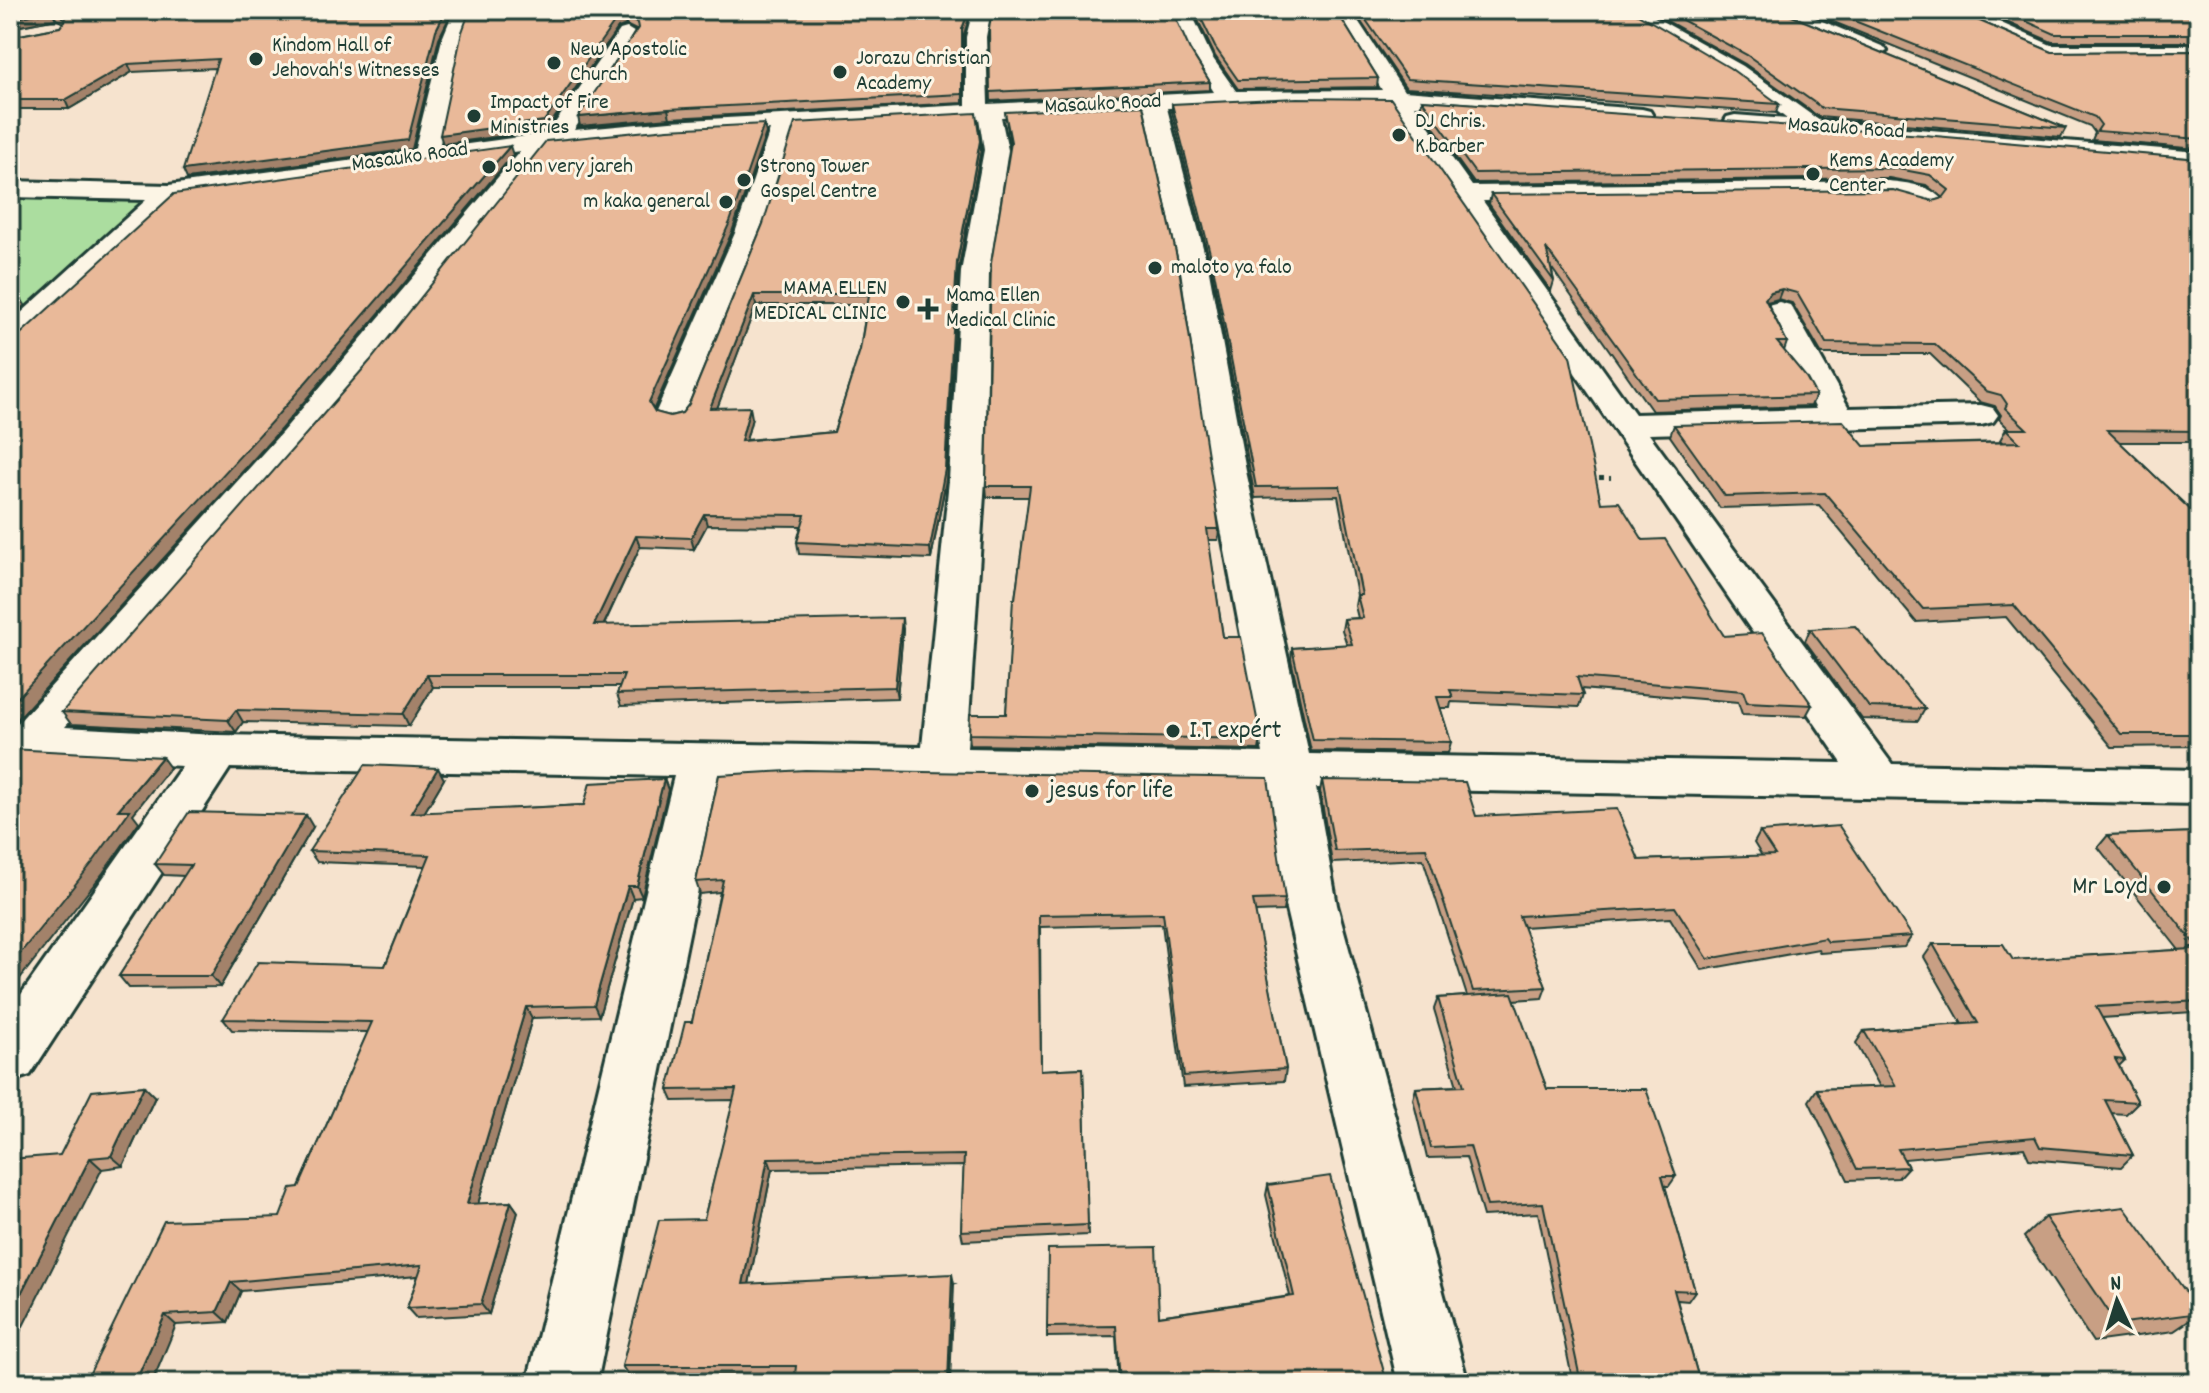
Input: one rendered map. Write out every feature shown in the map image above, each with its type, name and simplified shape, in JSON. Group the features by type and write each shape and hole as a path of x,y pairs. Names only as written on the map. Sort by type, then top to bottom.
{"street":[{"path":"425,156 441,99 452,39 463,10"},
{"path":"943,764 967,480 975,272 996,150 983,111 976,37 982,10"},
{"path":"1181,10 1202,57 1229,98"},
{"path":"1628,10 1736,70 1813,127"},
{"path":"1780,10 1902,62"},
{"path":"1956,10 2048,51 2199,51"},
{"path":"1351,11 1401,97 1466,194 1663,479 1879,781"},
{"path":"19,741 295,438 548,140 627,34"},
{"name":"Masauko Road","path":"10,189 169,193 548,140 784,121 1229,98 1401,97 1663,117"},
{"path":"1155,103 1195,271 1228,471 1290,772 1315,919 1433,1383"},
{"name":"Masauko Road","path":"1708,120 2032,143 2131,155 2199,159"},
{"path":"672,414 756,216 773,167 784,121"},
{"path":"2059,126 2199,181"},
{"path":"1466,194 1889,189 1908,191 1929,200"},
{"path":"10,339 169,193"},
{"path":"1779,311 1839,420"},
{"path":"1627,424 1981,415"},
{"path":"19,741 217,751 2199,787"},
{"path":"10,1057 217,751"},
{"path":"562,1383 701,761"}],"path":[{"path":"1584,477 1663,479"}],"green space":[{"path":"10,194 152,198 10,329"}],"building":[{"path":"10,10 446,10 436,30 408,140 183,170 218,59 128,64 65,100 10,100 10,37 60,27 66,19 52,11 10,19"},
{"path":"470,10 969,10 962,29 962,94 668,109 578,117 638,28 637,23 624,17 616,20 544,121 440,135 462,32"},
{"path":"992,10 1172,10 1190,50 1210,82 990,92 989,29"},
{"path":"1197,10 1336,10 1378,78 1238,80 1215,47"},
{"path":"1359,10 1631,10 1730,68 1779,104 1407,79"},
{"path":"1664,10 1777,10 2066,128 1822,108 1747,55"},
{"path":"1827,10 1954,10 2052,52 2199,51 2199,139 2097,131 2101,125 2095,117"},
{"path":"2001,10 2199,10 2199,34 2055,34"},
{"path":"1297,98 1391,99 1570,356 1601,503 1619,502 1643,540 1665,539 1724,636 1762,633 1812,705 1747,702 1743,691 1577,677 1583,695 1450,690 1453,697 1437,697 1451,742 1313,740 1292,648 1352,644 1344,619 1363,618 1357,595 1362,595 1340,486 1256,487 1212,261 1172,104"},
{"path":"1422,100 1924,135 2199,159 2199,431 2107,430 2199,518 2199,734 2121,734 2014,605 1923,609 1825,493 1725,496 1674,425 1843,421 1864,446 2019,442 2006,429 2027,429 2005,408 2007,404 2001,395 1986,391 1935,344 1826,343 1797,293 1782,289 1771,292 1765,299 1787,342 1777,342 1806,377 1816,395 1655,399 1546,248 1554,281 1491,194 1893,190 1933,201 1943,198 1949,190 1930,175 1893,168 1475,173"},
{"path":"1143,105 1178,262 1213,488 1219,529 1207,529 1223,637 1241,637 1261,739 969,734 970,714 1006,714 1013,599 1030,486 986,486 991,263 1011,142 1005,112"},
{"path":"976,113 980,141 957,262 945,469 930,548 797,542 805,515 704,514 691,538 636,536 594,625 902,618 895,687 617,694 624,675 427,675 403,714 236,710 228,720 62,712 370,361 546,141 668,129 764,124 730,222 649,402 655,412 670,416 682,413 689,404 763,224 795,123","holes":["754,295 869,295 860,350 834,432 741,441 750,407 710,408"]},
{"path":"510,146 275,418 10,706 10,339 15,339 174,194"},
{"path":"10,295 19,295 10,304"},
{"path":"1855,626 1925,709 1869,707 1810,629"},
{"path":"10,749 162,757 118,810 130,810 93,862 10,966"},
{"path":"365,765 438,768 411,813 584,805 590,783 664,779 637,886 628,886 594,1005 526,1007 467,1204 511,1202 481,1304 407,1308 422,1265 231,1282 217,1312 165,1315 135,1383 85,1383 164,1221 280,1217 291,1188 299,1187 372,1022 223,1019 258,962 385,966 430,855 309,851"},
{"path":"805,770 1268,778 1285,899 1253,900 1286,1069 1184,1076 1163,913 1039,915 1041,1070 1083,1068 1088,1225 961,1231 964,1155 768,1158 743,1284 952,1274 948,1383 794,1383 796,1366 622,1366 659,1220 704,1219 736,1089 668,1090 685,1022 692,1022 723,880 696,882 719,775"},
{"path":"1322,780 1465,782 1476,816 1617,809 1639,860 1775,855 1760,832 1839,826 1912,936 1828,942 1825,938 1708,959 1675,907 1519,916 1546,987 1473,991 1426,848 1335,851"},
{"path":"189,812 306,815 211,976 119,976 191,865 155,864"},
{"path":"2199,832 2199,1001 2096,1007 2125,1060 2115,1059 2138,1102 2105,1100 2133,1155 2040,1147 2035,1137 1898,1149 1908,1167 1857,1169 1817,1089 1896,1086 1864,1031 1978,1023 1933,944 2003,944 2013,960 2197,947 2108,835"},
{"path":"1512,993 1547,1089 1646,1089 1676,1176 1662,1176 1695,1291 1674,1290 1700,1383 1581,1383 1543,1203 1487,1206 1470,1146 1431,1148 1416,1088 1464,1086 1438,998"},
{"path":"144,1086 111,1156 90,1158 10,1315 10,1159 60,1155 92,1091"},
{"path":"1330,1176 1387,1383 1120,1383 1116,1326 1047,1327 1048,1249 1156,1247 1159,1316 1294,1296 1268,1185"},
{"path":"2124,1207 2199,1313 2117,1324 2045,1217"}],"place":[{"name":"Kindom Hall of Jehovah's Witnesses","path":"256,59"},
{"name":"New Apostolic Church","path":"554,63"},
{"name":"Jorazu Christian Academy","path":"840,72"},
{"name":"Impact of Fire Ministries","path":"474,116"},
{"name":"DJ Chris. K.barber","path":"1399,135"},
{"name":"John very jareh","path":"489,167"},
{"name":"Kems Academy Center","path":"1813,174"},
{"name":"Strong Tower Gospel Centre","path":"744,180"},
{"name":"m kaka general","path":"726,202"},
{"name":"maloto ya falo","path":"1155,268"},
{"name":"MAMA ELLEN MEDICAL CLINIC","path":"903,302"},
{"name":"Mama Ellen Medical Clinic","path":"928,309"},
{"name":"I.T expért","path":"1173,731"},
{"name":"jesus for life","path":"1032,791"},
{"name":"Mr Loyd","path":"2164,887"}]}
